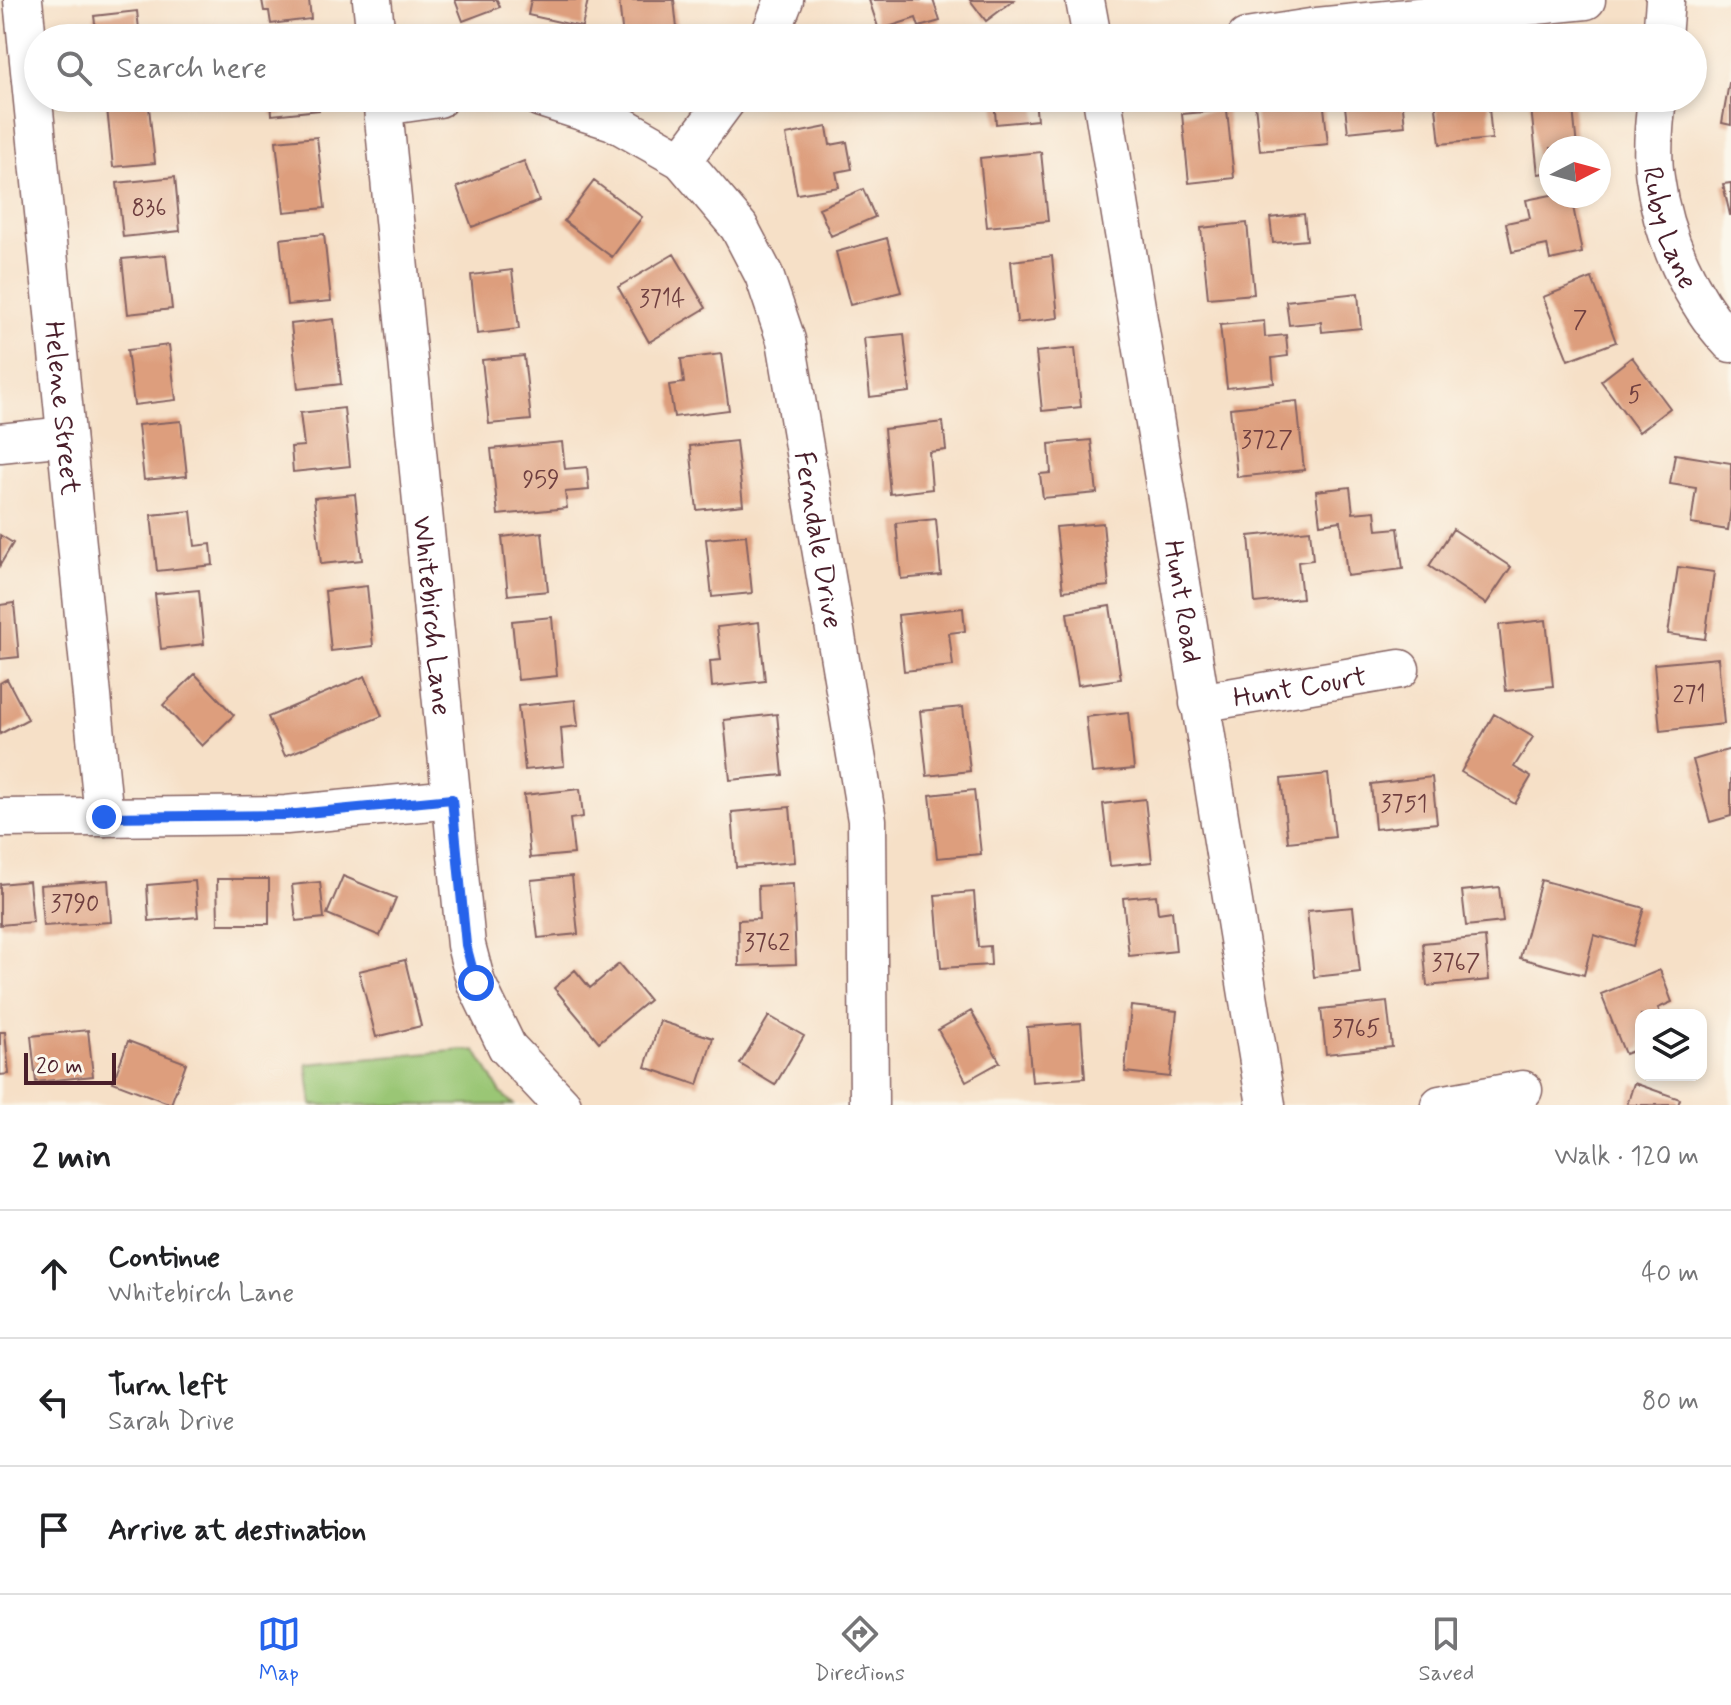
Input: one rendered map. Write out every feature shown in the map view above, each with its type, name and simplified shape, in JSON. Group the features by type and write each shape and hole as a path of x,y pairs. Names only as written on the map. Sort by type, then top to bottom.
{"street":[{"name":"Helene Street","path":"23,0 25,24"},
{"path":"372,0 375,24"},
{"path":"775,24 784,0"},
{"path":"1085,0 1089,24"},
{"path":"1347,24 1586,0"},
{"path":"1663,24 1665,0"},
{"name":"Helene Street","path":"34,112 104,817"},
{"name":"Whitebirch Lane","path":"384,112 466,945 476,983 507,1047 562,1105"},
{"name":"Ferndale Drive","path":"587,112 613,121 682,160 739,227 764,275 786,340 867,820 869,1105"},
{"path":"682,160 718,112"},
{"name":"Hunt Road","path":"1104,112 1266,1105"},
{"name":"Ruby Lane","path":"1656,112 1654,176 1665,228 1694,293 1731,343"},
{"path":"0,443 66,436"},
{"name":"Hunt Court","path":"1199,703 1400,669"},
{"path":"0,818 286,815 452,799"},
{"path":"1440,1105 1523,1090"}],"green space":[{"path":"476,1051 501,1093 514,1105 312,1105 307,1064"}],"building":[{"path":"262,0 309,0 311,19 271,24 269,11 264,11"},
{"path":"455,0 497,0 500,7 463,21"},
{"path":"531,0 588,0 583,24 528,15"},
{"path":"619,0 674,0 677,24 622,24"},
{"path":"869,0 933,0 940,21 918,24 916,18 898,24 877,24"},
{"path":"970,0 1014,0 986,21"},
{"path":"137,11 138,24 95,24 94,16"},
{"path":"1731,83 1731,125 1722,123"},
{"path":"107,112 150,112 155,163 113,167"},
{"path":"272,112 300,112 272,115"},
{"path":"995,112 1036,112 1037,120 996,124"},
{"path":"1227,112 1234,178 1189,183 1182,114"},
{"path":"1256,112 1325,112 1328,144 1260,151"},
{"path":"1346,112 1404,112 1405,126 1348,132"},
{"path":"1437,112 1489,112 1492,139 1440,144"},
{"path":"1531,112 1573,112 1576,136 1539,136 1539,174"},
{"path":"827,127 830,145 847,142 852,169 836,172 839,187 797,194 786,135"},
{"path":"317,137 325,208 284,212 276,141"},
{"path":"1041,152 1048,221 987,227 980,158"},
{"path":"524,161 539,201 472,227 457,187"},
{"path":"175,177 180,231 123,237 117,183"},
{"path":"594,181 642,217 612,257 564,221"},
{"path":"1731,183 1731,215 1730,215 1723,184"},
{"path":"863,189 875,217 831,236 819,208"},
{"path":"1539,197 1539,208 1573,208 1582,253 1550,260 1547,245 1512,252 1506,223 1530,218 1526,200"},
{"path":"1304,214 1307,240 1273,243 1270,218"},
{"path":"1247,223 1254,294 1208,298 1201,228"},
{"path":"324,234 331,301 287,305 280,239"},
{"path":"887,238 901,292 850,305 836,252"},
{"path":"674,254 706,308 649,342 618,287"},
{"path":"166,255 172,309 128,314 122,259"},
{"path":"1052,256 1058,318 1017,323 1011,261"},
{"path":"512,270 519,329 477,334 471,275"},
{"path":"1592,278 1616,342 1568,360 1543,297"},
{"path":"1358,293 1361,328 1322,332 1321,322 1289,325 1286,301"},
{"path":"334,319 341,384 298,389 291,324"},
{"path":"1264,321 1265,337 1286,335 1288,356 1272,358 1274,383 1227,388 1220,325"},
{"path":"904,334 910,392 870,397 864,338"},
{"path":"169,345 176,400 134,405 127,350"},
{"path":"1075,348 1081,407 1042,411 1036,352"},
{"path":"721,354 729,410 674,417 669,385 684,383 681,359"},
{"path":"524,356 531,420 489,424 482,360"},
{"path":"1632,357 1670,408 1639,432 1601,381"},
{"path":"1297,401 1304,470 1237,477 1230,408"},
{"path":"344,408 350,466 293,472 291,447 304,446 300,413"},
{"path":"181,421 187,476 144,480 138,425"},
{"path":"943,422 946,450 929,452 932,489 890,494 884,429"},
{"path":"1091,440 1097,493 1043,498 1040,474 1051,473 1049,444"},
{"path":"736,441 743,505 697,510 690,446"},
{"path":"562,442 565,469 587,467 589,490 565,492 567,508 498,515 491,449"},
{"path":"1675,454 1731,463 1728,530 1691,524 1696,488 1670,484"},
{"path":"1350,487 1353,513 1375,511 1377,530 1398,528 1403,569 1347,576 1341,521 1320,524 1316,491"},
{"path":"355,494 362,560 321,564 314,498"},
{"path":"191,511 195,546 211,544 213,565 157,571 151,515"},
{"path":"936,519 941,575 901,579 896,523"},
{"path":"1103,523 1109,586 1063,591 1056,527"},
{"path":"1453,529 1511,567 1486,604 1429,566"},
{"path":"1310,530 1313,560 1298,562 1302,598 1255,603 1249,536"},
{"path":"542,532 548,591 508,595 502,537"},
{"path":"0,535 13,543 0,565"},
{"path":"746,535 752,593 712,597 706,539"},
{"path":"1678,567 1714,572 1705,639 1668,634"},
{"path":"367,586 373,646 331,651 325,591"},
{"path":"199,590 204,644 161,649 155,594"},
{"path":"14,603 19,657 0,659 0,605"},
{"path":"1110,606 1121,679 1078,685 1067,613"},
{"path":"963,608 965,631 949,633 953,666 904,671 898,615"},
{"path":"552,617 557,676 518,680 512,621"},
{"path":"1546,620 1553,686 1506,691 1499,625"},
{"path":"759,622 765,681 712,687 710,661 721,660 717,627"},
{"path":"1718,658 1724,724 1660,731 1654,664"},
{"path":"195,674 234,715 202,746 163,705"},
{"path":"365,676 382,716 285,756 268,717"},
{"path":"7,679 28,719 0,734 0,683"},
{"path":"575,700 578,726 561,728 564,766 525,770 518,706"},
{"path":"963,707 970,771 927,776 920,711"},
{"path":"1128,712 1134,769 1092,773 1086,717"},
{"path":"777,714 783,775 730,780 724,720"},
{"path":"1494,714 1533,737 1514,767 1531,777 1515,804 1461,772"},
{"path":"1731,749 1731,816 1710,822 1693,760"},
{"path":"1328,774 1335,837 1288,842 1281,779"},
{"path":"1432,777 1437,823 1375,829 1371,784"},
{"path":"580,789 583,817 570,819 574,854 530,858 524,795"},
{"path":"974,790 981,854 937,858 930,795"},
{"path":"1145,799 1152,862 1110,866 1103,804"},
{"path":"790,807 795,862 736,867 732,812"},
{"path":"343,876 396,898 380,936 327,914"},
{"path":"572,876 578,934 538,938 531,880"},
{"path":"217,879 269,879 269,924 218,924"},
{"path":"108,880 111,922 43,926 40,885"},
{"path":"1541,880 1644,908 1633,946 1594,935 1584,975 1520,958"},
{"path":"29,881 33,922 0,925 0,884"},
{"path":"195,881 198,917 149,921 147,885"},
{"path":"320,882 324,918 296,921 292,885"},
{"path":"793,884 796,964 739,966 738,920 759,919 758,886"},
{"path":"1499,887 1503,922 1466,926 1462,891"},
{"path":"974,892 978,947 990,946 991,965 941,968 935,895"},
{"path":"1156,895 1158,913 1172,911 1176,951 1129,956 1123,898"},
{"path":"1353,907 1360,972 1314,977 1307,911"},
{"path":"1485,937 1489,980 1427,986 1423,943"},
{"path":"405,960 421,1026 376,1037 359,971"},
{"path":"619,964 649,1000 599,1042 554,988 575,970 590,988"},
{"path":"1660,970 1672,1002 1658,1009 1635,1009 1635,1050 1625,1054 1601,994"},
{"path":"1387,1002 1392,1047 1326,1054 1321,1009"},
{"path":"1131,1006 1177,1011 1170,1077 1125,1072"},
{"path":"971,1011 1000,1062 966,1081 938,1030"},
{"path":"769,1016 804,1036 775,1085 740,1064"},
{"path":"660,1021 713,1038 698,1085 645,1067"},
{"path":"1081,1023 1085,1078 1032,1082 1027,1027"},
{"path":"88,1030 93,1076 36,1082 31,1036"},
{"path":"0,1032 5,1032 9,1074 0,1075"},
{"path":"128,1041 186,1063 171,1104 113,1082"},
{"path":"1634,1083 1680,1099 1678,1105 1627,1105"}],"route":[{"path":"104,817 286,815 452,799 466,945 476,983"}]}
